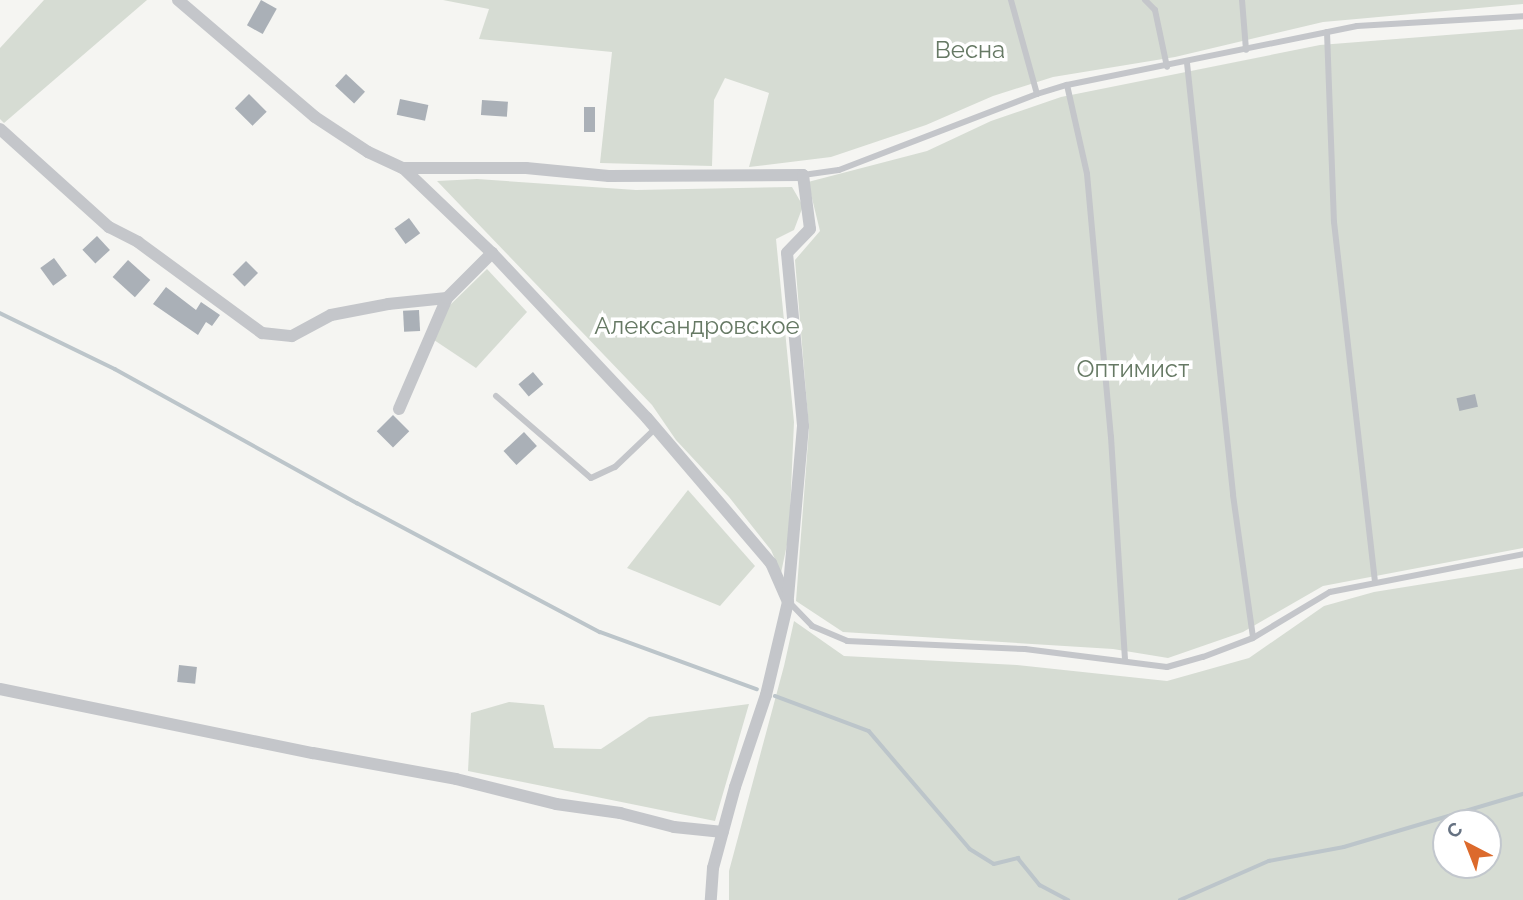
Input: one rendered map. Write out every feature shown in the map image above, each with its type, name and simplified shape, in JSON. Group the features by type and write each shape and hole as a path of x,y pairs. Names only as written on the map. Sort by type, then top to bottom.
{"street":[{"path":"178,0 315,117 368,152 403,168 492,253 656,428 771,563 788,602"},
{"path":"0,129 109,227 138,242 262,333 292,336 331,315 388,304 447,298"},
{"path":"403,168 526,168 609,176 803,175 810,229 787,253 803,426 788,602 766,695 713,868 711,900"},
{"path":"399,409 447,298 492,253"},
{"path":"0,689 313,753 456,779 556,804 621,813 674,827 723,832"}],"lane":[{"path":"1011,0 1037,94"},
{"path":"1145,0 1155,10 1167,67"},
{"path":"1242,0 1246,50"},
{"path":"803,175 839,170 1067,85 1187,63 1357,26 1523,16"},
{"path":"1327,32 1334,222 1375,582"},
{"path":"1187,63 1232,482 1253,638"},
{"path":"1067,85 1087,174 1111,437 1125,661"},
{"path":"496,396 591,478 615,467 656,428"},
{"path":"788,602 812,626 847,640 1025,649 1167,667 1253,638 1329,592 1523,554"}],"green space":[{"path":"44,0 147,0 4,123 0,119 0,48"},
{"name":"Весна","path":"443,0 1523,0 1523,4 1323,22 1175,57 1053,77 993,96 926,125 831,157 749,167 769,93 725,78 714,100 712,166 600,163 612,52 479,39 489,9"},
{"name":"Оптимист","path":"1523,29 1523,548 1323,586 1243,632 1168,658 1113,649 843,632 796,601 809,429 795,260 820,231 808,182 927,151 991,121 1061,97 1320,45"},
{"name":"Александровское","path":"477,179 636,190 792,187 803,206 794,230 776,239 794,422 789,535 781,573 771,550 729,497 676,440 652,405 437,181"},
{"path":"487,269 527,312 476,368 434,340 448,307"},
{"path":"688,490 755,566 720,606 627,568"},
{"path":"1523,568 1523,900 729,900 729,871 794,621 844,656 1017,665 1167,681 1249,658 1324,606 1374,592"},
{"path":"509,702 544,705 554,748 601,749 649,717 749,704 715,821 468,771 471,713"}],"building":[{"path":"261,0 277,9 263,34 247,25"},
{"path":"346,74 365,92 354,103 335,86"},
{"path":"249,94 267,112 253,126 235,108"},
{"path":"400,99 428,105 425,121 397,115"},
{"path":"482,100 508,102 507,117 481,115"},
{"path":"584,107 595,107 595,132 584,132"},
{"path":"409,218 420,233 406,244 394,229"},
{"path":"97,236 110,250 95,264 82,250"},
{"path":"54,258 67,276 53,286 40,268"},
{"path":"128,260 150,280 135,297 113,277"},
{"path":"246,261 258,273 245,286 233,274"},
{"path":"166,287 196,310 201,302 220,315 212,326 206,322 198,335 153,304"},
{"path":"419,310 420,331 404,332 403,311"},
{"path":"533,372 543,384 529,396 518,384"},
{"path":"1475,394 1478,407 1459,411 1456,398"},
{"path":"393,415 409,431 393,448 377,431"},
{"path":"524,432 537,446 516,465 504,451"},
{"path":"179,665 197,667 195,684 177,682"}],"waterway":[{"path":"0,313 115,369 357,503 600,632 757,689"},
{"path":"775,696 869,731 970,849 994,864 1018,858 1040,885 1068,900"},
{"path":"1180,900 1269,861 1344,847 1523,794"}]}
